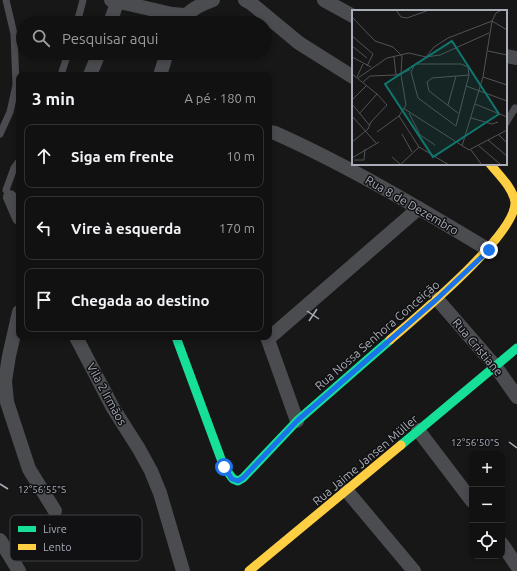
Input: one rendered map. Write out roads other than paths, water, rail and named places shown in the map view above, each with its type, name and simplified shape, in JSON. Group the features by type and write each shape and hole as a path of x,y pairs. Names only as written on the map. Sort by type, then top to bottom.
{"street":[{"path":"187,16 200,5 213,0"},
{"path":"245,0 266,16"},
{"path":"324,0 352,15"},
{"path":"112,16 115,1 176,16"},
{"path":"272,21 299,43 352,76"},
{"path":"507,56 517,58"},
{"path":"91,72 95,60"},
{"path":"161,72 165,60"},
{"name":"Rua 8 de Dezembro","path":"272,132 320,153 419,208 489,250"},
{"path":"491,165 509,188 515,207"},
{"path":"9,195 16,211"},
{"name":"Rua Nossa Senhora Conceição","path":"177,340 224,467 232,479 238,481 243,478 297,421 437,299 489,250 510,222 515,207"},
{"path":"272,334 419,208"},
{"name":"Rua Cristiane","path":"437,299 496,366 517,396"},
{"path":"16,326 5,381 7,402 29,469 55,511"},
{"name":"Vila 2 Irmãos","path":"78,340 113,408 151,471 160,493 184,571"},
{"path":"268,340 297,421"},
{"name":"Rua Jaime Jansen Müller","path":"248,571 347,491 517,348"},
{"path":"418,430 469,497"},
{"path":"347,491 414,571"},
{"path":"0,540 10,557"},
{"path":"505,548 517,566"},
{"path":"12,561 18,571"}],"lane":[{"path":"0,134 10,112 16,85 14,34 6,0"},
{"path":"79,16 83,0"},
{"path":"62,72 66,60"},
{"path":"507,122 516,108"},
{"path":"9,195 14,168 16,165"}]}
